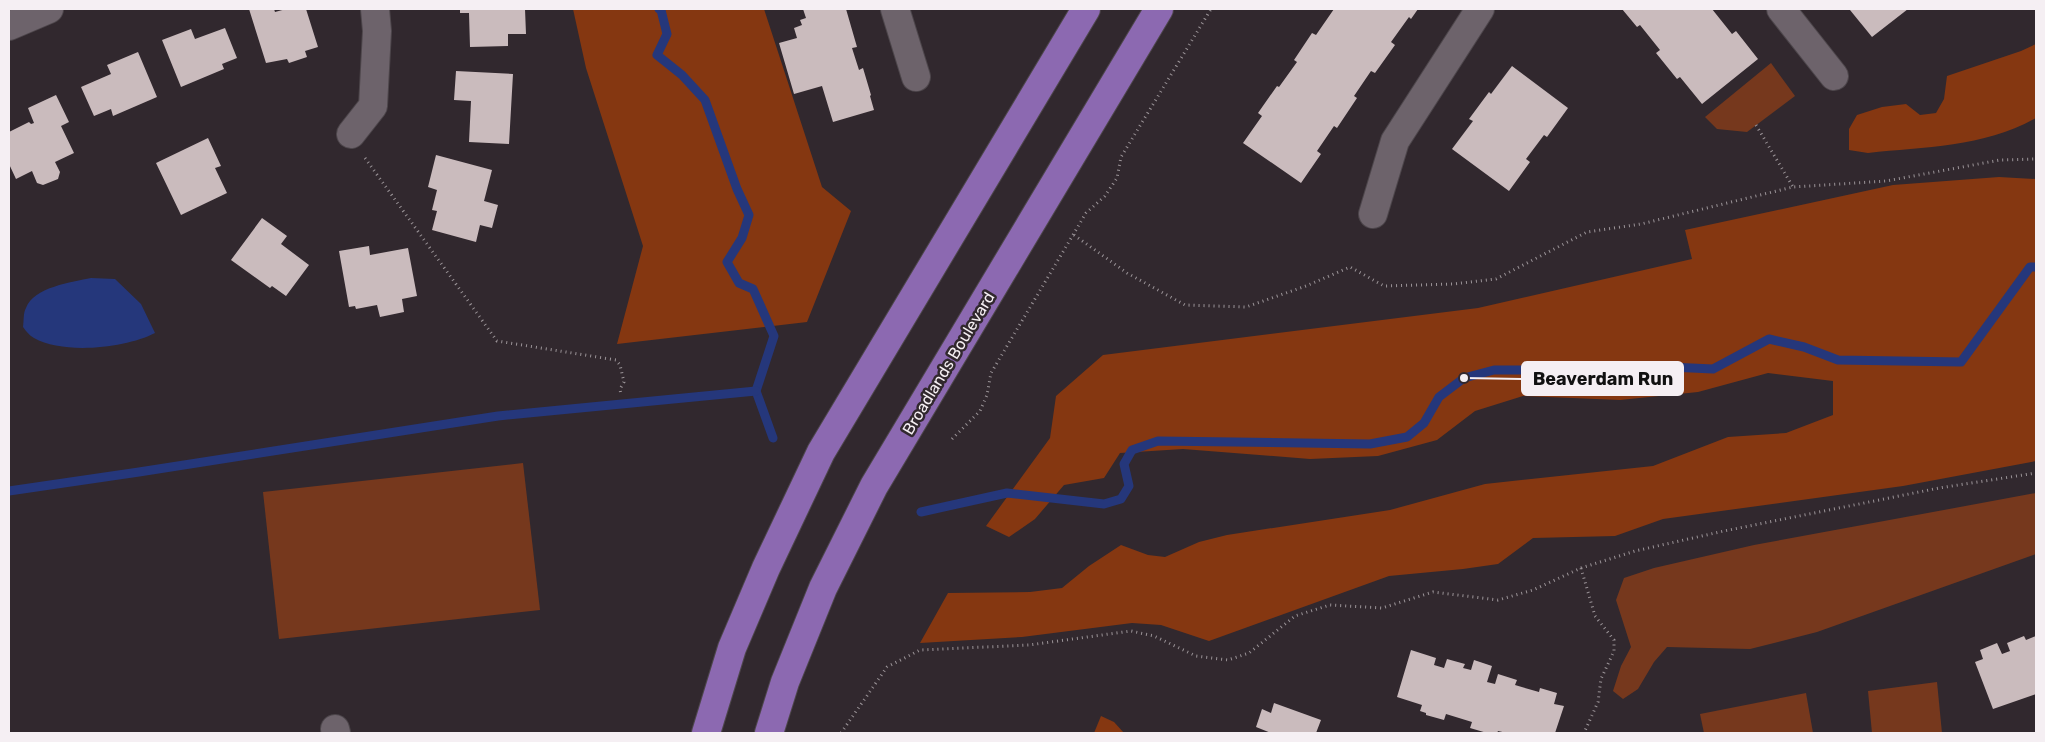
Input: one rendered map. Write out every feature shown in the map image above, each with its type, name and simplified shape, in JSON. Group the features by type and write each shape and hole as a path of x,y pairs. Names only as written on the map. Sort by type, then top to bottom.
{"main road":[{"path":"706,733 732,648 766,568 821,452 1086,9"},
{"name":"Broadlands Boulevard","path":"769,733 784,682 823,588 874,486 1159,9"}],"street":[{"path":"9,26 49,9"},
{"path":"351,134 373,106 377,32 375,9"},
{"path":"895,9 916,77"},
{"path":"1373,214 1395,141 1480,9"},
{"path":"1781,9 1834,76"}],"path":[{"path":"952,439 980,410 987,395 991,373 1086,213 1105,196 1117,178 1121,157 1211,9"},
{"path":"1756,125 1793,187"},
{"path":"351,134 370,167 497,341 616,360 620,365 624,382 620,389 621,396"},
{"path":"1074,235 1127,273 1185,305 1246,307 1306,286 1350,267 1384,286 1453,284 1496,279 1587,232 1641,224 1793,187 1886,181 2000,160 2036,159"},
{"path":"841,733 887,667 920,650 1029,646 1131,632 1154,636 1196,656 1228,660 1249,653 1295,616 1330,605 1382,608 1433,592 1498,600 1533,590 1581,568 1635,551 1724,531 1939,488 2036,473"},
{"path":"1581,568 1595,616 1614,640 1614,651 1602,679 1598,702 1584,733"}],"shaded area":[{"path":"573,9 764,9 822,187 851,211 807,322 617,344 643,246 586,68"},
{"path":"2036,44 2036,118 1996,135 1954,144 1868,153 1849,150 1849,129 1857,115 1882,107 1906,104 1920,115 1936,113 1944,99 1947,76 2021,51"},
{"path":"1771,63 1795,96 1747,132 1717,129 1705,117"},
{"path":"1999,177 2036,179 2036,461 1903,486 1663,519 1615,536 1533,538 1498,564 1389,576 1209,641 1161,625 1132,623 1022,637 920,643 948,593 1030,592 1062,588 1089,566 1121,545 1148,555 1165,557 1199,542 1227,535 1390,510 1485,484 1653,466 1728,437 1786,433 1833,415 1833,381 1768,373 1698,392 1620,400 1523,396 1475,411 1437,440 1378,456 1310,459 1183,449 1120,453 1104,478 1064,485 1035,519 1009,537 986,526 1050,438 1056,396 1103,355 1478,308 1692,259 1685,230 1893,185"},
{"path":"523,463 540,610 279,639 263,492"},
{"path":"2036,493 2036,554 1817,632 1750,649 1667,647 1654,662 1638,689 1623,699 1613,691 1621,666 1631,647 1616,600 1624,578 1654,568 1754,545"},
{"path":"1937,682 1942,733 1872,733 1868,691"},
{"path":"1806,693 1813,733 1704,733 1700,714"},
{"path":"1101,716 1114,722 1124,733 1094,733"}],"water":[{"path":"91,278 115,279 141,304 155,333 112,346 78,348 47,343 33,337 23,327 25,310 30,301 37,295 54,287"}],"building":[{"path":"249,9 274,9 275,12 286,9 306,9 318,47 305,51 307,57 289,63 287,59 266,63"},
{"path":"460,9 525,9 526,34 508,34 508,46 470,47 469,13 460,13"},
{"path":"803,9 846,9 857,47 852,48 859,70 863,68 874,110 833,122 822,86 794,94 779,43 797,38 794,28 802,25 800,20 806,18"},
{"path":"1334,9 1418,9 1411,19 1409,17 1391,42 1395,45 1375,73 1371,71 1354,96 1357,98 1337,128 1334,126 1317,151 1321,154 1301,183 1243,143 1262,116 1258,113 1297,62 1294,60 1312,33 1316,35"},
{"path":"1622,9 1712,9 1732,34 1736,31 1758,59 1702,104 1680,77 1677,79 1656,53 1660,50 1640,25 1637,27"},
{"path":"1908,9 1872,37 1850,10"},
{"path":"225,28 237,58 222,64 224,69 181,87 162,40 191,29 195,39"},
{"path":"138,52 157,97 113,116 111,109 94,116 81,87 111,74 107,65"},
{"path":"1512,66 1568,108 1547,137 1544,135 1526,159 1530,162 1509,191 1452,149 1473,121 1469,119"},
{"path":"456,71 513,74 509,144 469,142 471,101 454,100"},
{"path":"56,95 69,122 61,126 74,153 55,162 60,172 58,179 43,185 37,183 32,171 16,179 9,164 9,132 29,122 31,124 34,123 28,108"},
{"path":"208,138 221,166 215,168 227,193 181,215 156,163"},
{"path":"436,155 492,170 484,201 498,205 492,228 480,225 476,242 432,230 437,211 432,210 437,190 428,187"},
{"path":"262,218 287,236 281,244 309,265 286,296 272,286 270,288 231,260"},
{"path":"369,246 370,255 408,248 417,296 402,299 404,312 380,317 377,305 356,309 355,306 349,307 339,251"},
{"path":"2024,636 2026,640 2036,636 2036,694 1993,709 1975,662 1983,659 1980,650 1997,643 2002,654 2010,651 2007,643"},
{"path":"1411,650 1436,658 1434,665 1444,668 1447,659 1465,664 1463,668 1471,670 1474,660 1492,666 1487,682 1495,684 1498,674 1517,680 1515,685 1539,692 1540,688 1557,693 1554,704 1564,706 1555,733 1507,733 1498,731 1497,733 1487,733 1470,728 1472,722 1446,714 1444,720 1426,715 1426,713 1420,711 1422,705 1397,697"},
{"path":"1274,703 1321,720 1316,733 1271,733 1256,727 1262,709 1271,713"}],"waterway":[{"path":"659,9 661,10 667,34 657,55 682,75 705,100 737,189 749,215 742,238 727,262 739,283 753,289 774,336 756,391 773,438"},
{"path":"921,512 1007,493 1104,504 1121,499 1129,486 1124,464 1132,450 1158,441 1370,444 1407,437 1424,423 1439,397 1464,378 1494,370 1536,370 1605,375 1626,374 1649,366 1713,369 1769,339 1804,347 1838,360 1961,362 2030,267 2036,267"},
{"path":"9,491 498,416 756,391"}],"place":[{"name":"Beaverdam Run","path":"1464,378"}]}
